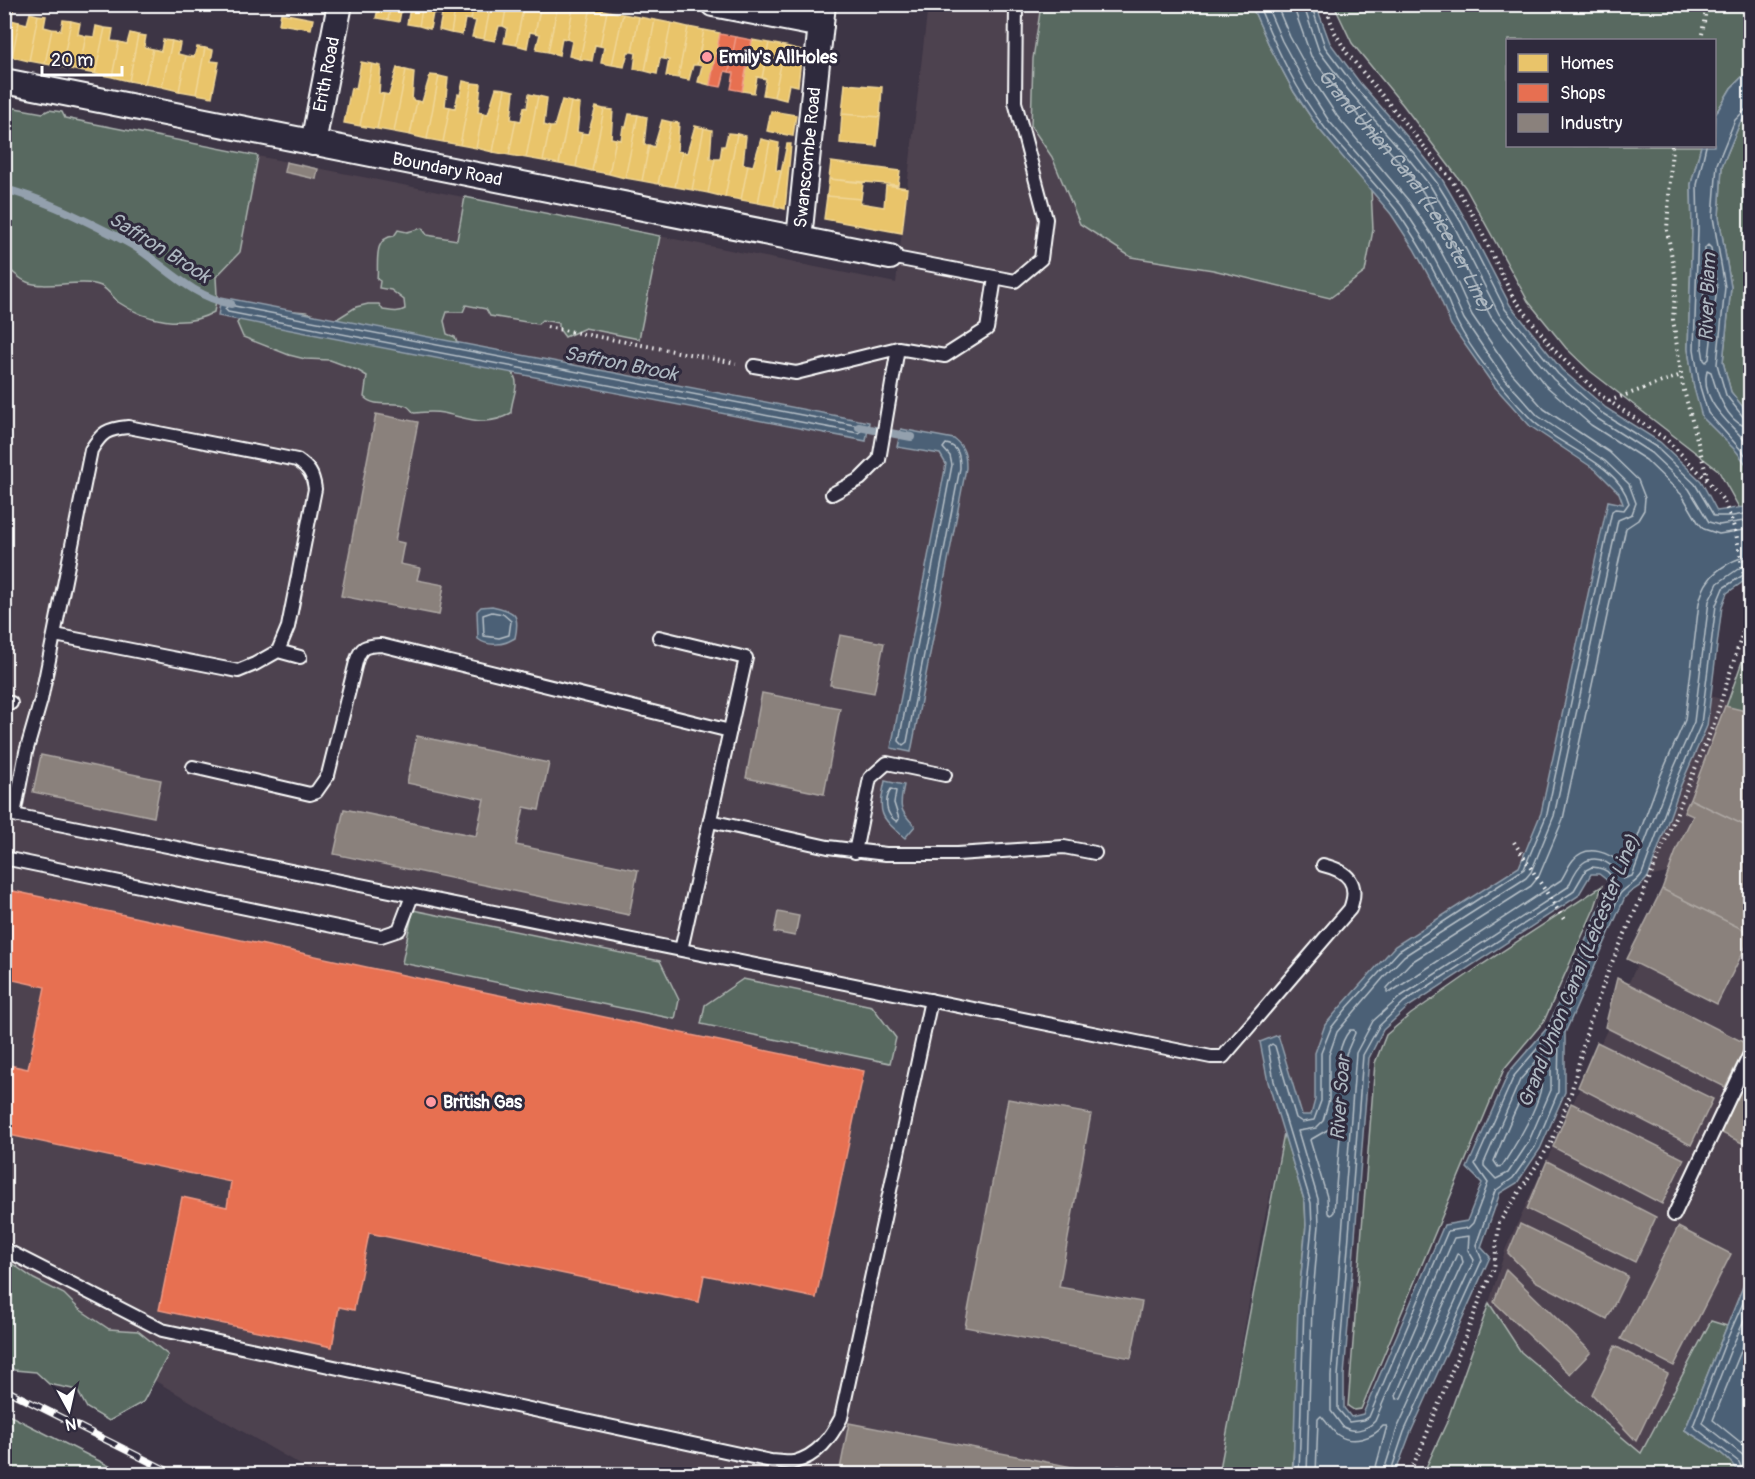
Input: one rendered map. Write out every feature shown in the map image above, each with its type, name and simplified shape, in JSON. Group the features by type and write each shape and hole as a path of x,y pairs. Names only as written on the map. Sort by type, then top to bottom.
{"street":[{"name":"Erith Road","path":"313,143 340,4"},
{"path":"713,4 822,15"},
{"name":"Swanscombe Road","path":"799,239 822,15"},
{"name":"Boundary Road","path":"4,81 890,257"}],"lane":[{"path":"890,257 1015,281 1041,259 1046,219 1015,102 1016,4"},
{"path":"754,366 796,373 898,348 945,356 987,329 996,278"},
{"path":"832,494 860,479 879,460 898,348"},
{"path":"55,635 238,670 255,664 278,651 288,627 315,489 314,476 308,467 297,460 128,427 109,429 98,438 91,450 41,700 9,814 1211,1057 1223,1057 1350,909 1355,898 1352,884 1346,875 1323,865"},
{"path":"659,636 746,658 681,950"},
{"path":"193,767 310,794 316,792 328,775 356,662 359,652 366,646 381,645 730,731"},
{"path":"278,651 300,657"},
{"path":"855,852 870,778 887,764 945,776"},
{"path":"710,821 855,852 918,855 1064,847 1095,853"},
{"path":"4,858 381,936 399,930 412,896"},
{"path":"4,1249 162,1330 771,1461 793,1462 815,1453 831,1437 841,1418 931,1000"},
{"path":"1674,1215 1750,1054"}],"path":[{"path":"1325,4 1334,31 1347,53 1451,179 1475,219 1513,297 1561,357 1600,395 1667,440 1708,480 1723,501 1736,533 1746,586 1742,635 1714,723 1643,894 1609,969 1588,1027 1571,1093 1551,1143 1499,1223 1494,1269 1409,1474"},
{"path":"1701,39 1707,4"},
{"path":"1672,147 1667,230 1676,280 1673,318 1681,375 1708,480"},
{"path":"547,327 754,366"},
{"path":"1609,401 1681,375"},
{"path":"1514,842 1565,921"}],"shaded area":[{"path":"928,5 1251,5 1270,47 1344,159 1391,214 1414,249 1438,293 1451,325 1494,386 1530,426 1594,469 1619,493 1623,505 1608,501 1541,813 1519,867 1395,946 1343,1004 1315,1053 1315,1100 1311,1115 1302,1116 1278,1036 1261,1042 1268,1082 1284,1133 1261,1234 1219,1474 1163,1474 1119,1466 1116,1474 316,1474 5,1294 5,106 896,283","holes":["222,297 869,422 866,441 218,316","902,429 954,439 959,443 911,752 892,748 946,464 941,454 898,447","900,803 902,811 915,826 905,838 885,820"]},
{"path":"1710,696 1750,707 1750,1335 1711,1321 1642,1453 1521,1352 1489,1303 1506,1248 1681,870 1648,877 1681,785 1707,726"}],"green space":[{"path":"1041,5 1251,5 1294,92 1319,129 1371,189 1373,230 1365,272 1330,298 1213,270 1131,257 1080,224 1052,157 1031,126 1033,59"},
{"path":"1334,5 1750,5 1750,69 1731,88 1716,113 1716,39 1506,39 1506,147 1701,147 1691,184 1692,229 1688,349 1694,388 1750,469 1750,506 1740,509 1718,470 1590,371 1566,348 1528,301 1465,187 1403,105 1352,43"},
{"path":"4,106 43,113 49,110 62,112 65,118 258,156 240,252 216,277 217,295 214,312 190,320 153,318 129,309 101,286 84,283 35,284 21,279 5,266"},
{"path":"1750,113 1750,416 1731,392 1723,362 1731,287 1719,217 1722,166 1740,123"},
{"path":"465,197 660,236 639,339 585,328 565,337 559,329 559,323 542,320 538,324 490,316 486,309 466,305 463,312 447,312 444,321 447,334 455,337 458,346 510,370 516,380 511,413 502,418 485,421 439,412 414,413 402,404 374,403 364,397 367,376 357,370 330,360 305,359 289,355 243,337 237,323 243,314 295,311 306,312 327,320 337,319 356,307 368,304 379,304 383,310 389,311 405,309 404,300 391,290 379,288 377,259 382,241 394,236 398,230 407,232 422,228 427,235 457,240"},
{"path":"1750,639 1750,713 1726,707"},
{"path":"1602,886 1595,907 1544,1021 1504,1069 1361,1409 1354,1410 1348,1406 1375,1063 1386,1035 1411,1014 1483,964"},
{"path":"413,910 660,961 679,1000 675,1019 402,963"},
{"path":"743,979 872,1006 896,1038 890,1063 701,1024 705,1005"},
{"path":"1284,1133 1305,1203 1306,1225 1298,1305 1296,1414 1292,1474 1219,1474"},
{"path":"4,1258 34,1279 64,1294 79,1309 109,1329 138,1331 168,1355 143,1402 109,1421 87,1408 77,1390 49,1384 36,1372 14,1370 5,1362"},
{"path":"1489,1303 1521,1352 1641,1453 1711,1321 1727,1326 1685,1430 1723,1454 1739,1474 1423,1474 1446,1424"},
{"path":"5,1413 125,1474 5,1474"},
{"path":"1118,1466 1163,1474 1116,1474"}],"water":[{"path":"1251,5 1316,5 1330,43 1360,83 1442,179 1510,305 1562,370 1606,408 1660,442 1701,481 1717,511 1750,506 1750,577 1727,593 1722,606 1707,726 1681,785 1648,877 1625,897 1565,1033 1565,1092 1540,1149 1517,1183 1500,1193 1481,1247 1490,1257 1410,1434 1395,1474 1293,1474 1298,1305 1306,1225 1305,1203 1268,1082 1260,1042 1278,1035 1302,1115 1311,1115 1315,1100 1315,1053 1325,1025 1395,946 1519,867 1541,813 1608,501 1623,504 1619,493 1596,470 1530,426 1494,386 1451,325 1438,293 1414,249 1391,214 1319,129 1294,92","holes":["1591,874 1599,874 1608,881 1607,891 1548,1027 1509,1072 1467,1168 1482,1183 1467,1221 1444,1225 1363,1414 1351,1417 1344,1408 1344,1376 1369,1058 1383,1030 1408,1007 1578,896"]},
{"name":"River Biam","path":"1750,69 1750,113 1740,123 1722,166 1719,217 1731,287 1723,362 1731,392 1750,416 1750,469 1736,451 1702,417 1694,388 1688,349 1692,229 1691,184 1701,147 1716,147 1716,113 1731,88"},
{"path":"221,297 869,422 866,441 218,316"},
{"path":"901,429 954,439 963,449 966,464 911,752 891,748 946,464 940,454 897,447"},
{"path":"492,606 514,615 517,624 515,638 496,644 482,642 478,639 477,611 481,607"},
{"path":"885,781 904,785 901,798 903,812 915,826 905,838 885,819 883,814 881,808"},
{"path":"1750,1269 1750,1474 1739,1474 1723,1454 1685,1430"}],"building: Homes":[{"path":"379,4 391,4 388,20 376,18"},
{"path":"391,4 407,4 406,7 402,6 399,22 388,20"},
{"path":"407,4 423,4 419,26 407,24 410,8 406,7"},
{"path":"423,4 440,4 438,14 433,13 430,29 419,26"},
{"path":"440,4 456,4 451,33 439,30 442,14 438,14"},
{"path":"456,4 474,4 471,20 465,19 462,35 451,33"},
{"path":"474,4 491,4 484,39 472,37 476,21 471,20"},
{"path":"491,4 507,4 503,26 499,26 495,41 484,39"},
{"path":"507,4 524,4 516,45 504,43 507,28 503,26"},
{"path":"524,4 541,4 535,33 530,32 527,48 516,45"},
{"path":"541,4 558,4 548,52 536,50 540,34 535,33"},
{"path":"558,4 574,4 567,39 562,38 559,55 548,52"},
{"path":"574,4 591,7 580,59 569,56 572,41 567,39"},
{"path":"591,7 607,11 600,46 595,45 592,61 580,59"},
{"path":"5,8 13,10 11,20 19,22 12,57 4,56"},
{"path":"607,11 623,14 612,65 601,63 604,47 600,46"},
{"path":"30,13 38,15 29,61 12,57 19,22 27,24"},
{"path":"281,13 313,19 311,29 279,24"},
{"path":"623,14 639,17 632,52 628,52 624,67 612,65"},
{"path":"38,15 46,16 44,27 52,29 45,64 29,61"},
{"path":"639,17 655,20 645,71 634,69 636,53 632,52"},
{"path":"63,20 71,21 62,67 45,64 52,29 61,30"},
{"path":"655,20 671,23 664,59 660,58 657,74 645,71"},
{"path":"71,21 80,23 78,34 86,36 79,71 62,67"},
{"path":"671,23 688,27 678,78 666,76 669,60 664,59"},
{"path":"96,26 105,28 95,74 79,71 86,36 94,37"},
{"path":"688,27 704,30 697,65 693,65 689,80 678,78"},
{"path":"105,28 113,29 111,41 119,42 112,77 95,74"},
{"name":"Emily's AllHoles","path":"704,30 720,33 710,85 698,82 702,66 697,65"},
{"path":"130,33 138,35 129,81 112,77 119,42 127,44"},
{"path":"138,35 146,36 144,47 153,49 145,84 129,81"},
{"path":"163,40 172,41 162,87 145,84 153,49 161,51"},
{"path":"752,40 769,43 762,78 757,77 754,93 742,91"},
{"path":"172,41 180,43 178,54 186,56 179,91 162,87"},
{"path":"769,43 785,46 774,97 763,95 766,79 762,78"},
{"path":"785,46 802,50 798,86 789,84 786,100 774,97"},
{"path":"197,47 205,48 196,94 179,91 186,56 194,57"},
{"path":"205,48 213,50 211,61 219,62 212,97 196,94"},
{"path":"361,62 372,64 360,126 344,123 351,88 356,89"},
{"path":"372,64 381,66 379,93 384,94 377,129 360,126"},
{"path":"397,68 406,70 394,132 377,129 384,94 389,95"},
{"path":"406,70 414,72 412,100 417,101 410,135 394,132"},
{"path":"430,75 439,76 427,139 410,135 417,101 422,102"},
{"path":"439,76 448,78 445,106 450,107 443,142 427,139"},
{"path":"463,81 472,83 460,145 443,142 450,107 455,108"},
{"path":"472,83 481,84 478,112 483,113 476,148 460,145"},
{"path":"845,84 882,87 880,117 842,114"},
{"path":"496,88 505,89 493,152 476,148 483,113 488,114"},
{"path":"505,89 514,91 511,119 516,120 509,155 493,152"},
{"path":"529,94 538,96 526,158 509,155 516,120 521,121 524,107 527,108"},
{"path":"538,96 547,98 544,125 550,127 543,161 526,158"},
{"path":"562,100 571,102 559,164 543,161 550,127 554,127"},
{"path":"571,102 580,104 577,132 582,133 576,167 559,164"},
{"path":"596,107 604,109 592,171 576,167 582,133 588,134"},
{"path":"604,109 613,110 611,138 616,139 609,174 592,171"},
{"path":"771,111 796,115 793,136 767,131"},
{"path":"629,114 638,115 625,178 609,174 616,139 621,140 623,127 626,127"},
{"path":"842,114 880,117 877,146 840,143"},
{"path":"638,115 647,117 644,145 649,145 642,181 625,178"},
{"path":"662,120 671,122 658,184 642,181 649,145 654,147"},
{"path":"671,122 679,123 677,151 682,152 675,187 658,184"},
{"path":"695,126 704,128 692,190 675,187 682,152 687,153"},
{"path":"704,128 712,130 710,158 715,159 708,193 692,190"},
{"path":"728,133 737,134 725,197 708,193 715,159 720,159 722,146 725,146"},
{"path":"737,134 746,136 743,164 748,165 741,200 725,197"},
{"path":"761,139 770,141 758,203 741,200 748,165 753,166"},
{"path":"770,141 779,143 776,170 781,171 774,206 758,203"},
{"path":"787,144 791,144 785,209 774,206"},
{"path":"831,162 900,171 898,185 829,179"},
{"path":"829,179 863,183 861,199 827,196"},
{"path":"886,185 907,188 902,233 824,219 827,196 861,199 860,203 884,207"}],"building: Shops":[{"path":"720,34 736,37 729,72 725,71 721,87 710,85"},
{"path":"736,37 752,40 742,91 731,89 734,73 729,72"},
{"name":"British Gas","path":"4,889 864,1071 816,1298 704,1275 699,1302 369,1233 354,1310 339,1307 332,1347 159,1310 182,1197 227,1207 231,1182 4,1134 4,1064 28,1069 45,987 4,978"}],"building: Industry":[{"path":"286,162 318,169 316,179 284,172"},
{"path":"376,414 418,422 395,541 404,543 400,564 420,568 417,580 444,585 439,615 341,596"},
{"path":"840,635 884,643 874,693 830,685"},
{"path":"762,693 840,708 824,794 746,778"},
{"path":"1725,706 1750,712 1750,828 1690,799"},
{"path":"417,736 549,763 539,810 524,807 516,845 638,870 629,915 334,854 344,809 476,836 484,799 407,783"},
{"path":"41,755 161,780 154,817 33,792"},
{"path":"1690,799 1750,828 1750,933 1662,889 1678,846 1693,816 1684,812"},
{"path":"1662,889 1750,933 1750,938 1717,1004 1627,959"},
{"path":"778,912 799,916 795,936 774,932"},
{"path":"1617,978 1747,1044 1725,1087 1605,1027"},
{"path":"1597,1042 1713,1099 1691,1145 1578,1087"},
{"path":"1750,1073 1750,1147 1720,1132"},
{"path":"1008,1099 1091,1114 1059,1287 1142,1302 1131,1358 965,1327"},
{"path":"1571,1103 1684,1159 1662,1204 1553,1147"},
{"path":"1547,1161 1656,1217 1635,1262 1527,1209"},
{"path":"1520,1224 1628,1276 1607,1319 1535,1281 1508,1253"},
{"path":"1678,1227 1731,1254 1674,1366 1621,1339"},
{"path":"1506,1269 1591,1352 1570,1374 1494,1302"},
{"path":"1615,1346 1668,1374 1636,1441 1592,1394"},
{"path":"849,1423 1082,1469 1080,1474 839,1474"}],"waterway":[{"name":"Saffron Brook","path":"4,189 45,203 112,234 137,248 205,296 231,304"},
{"name":"Saffron Brook","path":"859,427 911,437"}],"railway":[{"path":"4,1389 174,1474"}],"place":[{"name":"Emily's AllHoles","path":"707,57"},
{"name":"British Gas","path":"431,1102"}],"water label":[{"name":"Grand Union Canal (Leicester Line)","path":"1400,195"},
{"name":"Grand Union Canal (Leicester Line)","path":"1578,971"},
{"name":"River Soar","path":"1340,1098"}]}
